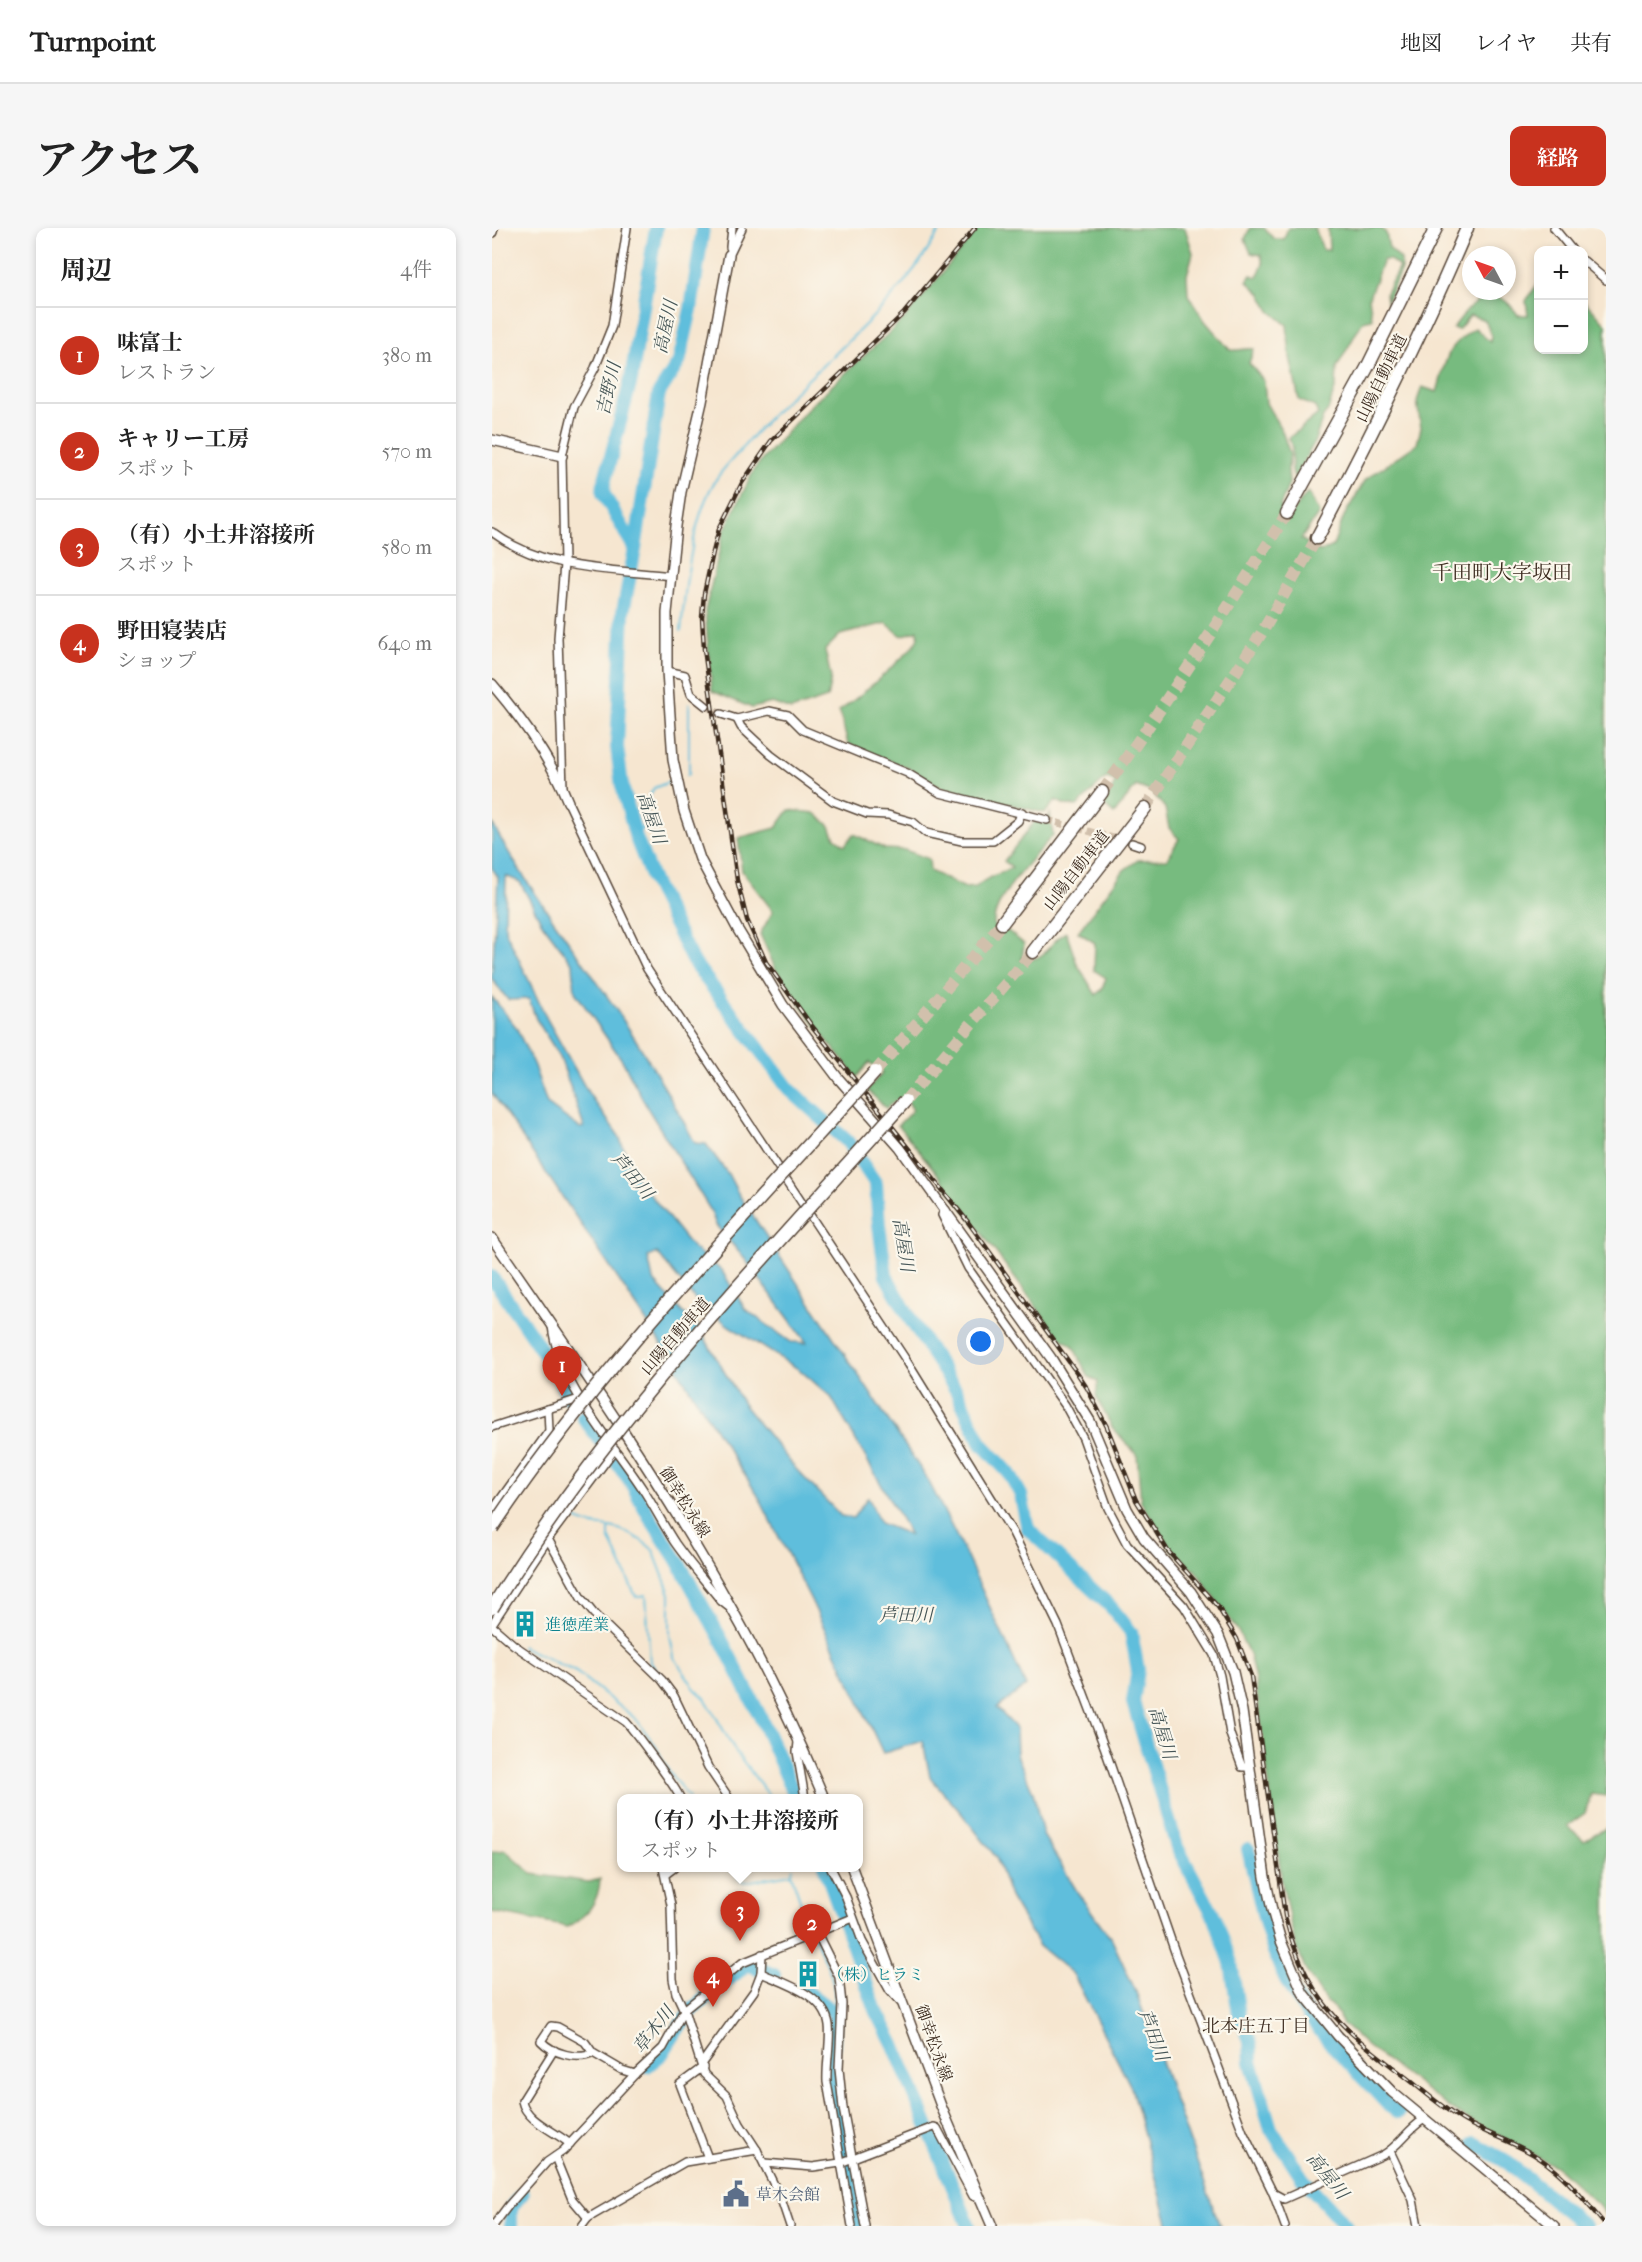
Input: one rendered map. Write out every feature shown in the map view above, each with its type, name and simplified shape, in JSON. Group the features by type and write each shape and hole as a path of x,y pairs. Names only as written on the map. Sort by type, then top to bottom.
{"highway":[{"name":"山陽自動車道","path":"1317,538 1391,397 1467,228"},
{"name":"山陽自動車道","path":"1287,513 1367,368 1434,233"},
{"name":"山陽自動車道","path":"1002,922 1102,792"},
{"name":"山陽自動車道","path":"1033,952 1144,808"},
{"name":"山陽自動車道","path":"492,1528 535,1467 606,1376 694,1273 875,1071"},
{"name":"山陽自動車道","path":"492,1608 560,1505 626,1420 700,1331 905,1101"}],"street":[{"path":"563,790 558,638 565,564 562,456 574,407 595,368 612,326 627,228"},
{"path":"732,228 702,402 681,492 667,613 667,671 674,760 684,811 700,859 738,930 783,1005 838,1078 900,1148 1072,1390 1090,1421 1127,1509 1144,1538 1191,1592 1218,1634 1233,1672 1242,1711 1265,1877 1272,1910 1281,1941 1303,1993 1338,2036 1392,2092 1423,2120 1554,2226"},
{"path":"729,255 742,228"},
{"path":"1554,228 1569,246"},
{"path":"1588,264 1606,280"},
{"path":"492,440 562,456"},
{"path":"492,532 518,550 565,564 671,576"},
{"path":"667,671 685,675 691,694 706,706"},
{"path":"492,684 520,719 563,790 647,969 906,1360 1012,1533 1058,1625 1105,1749 1175,1952 1235,2111 1273,2193 1285,2226"},
{"path":"721,714 737,719 769,711 788,715 803,730 907,773 940,793 1047,820"},
{"path":"737,719 754,741 797,775 833,801 867,814 888,814 913,822 926,833 962,841 993,841 1018,821 1022,813"},
{"path":"1132,843 1140,846"},
{"path":"946,1210 942,1215 968,1268 1065,1405 1083,1438 1108,1508 1127,1544 1184,1606 1214,1655 1230,1734 1242,1767 1250,1767"},
{"name":"御幸松永線","path":"492,1238 591,1381 733,1610 799,1739 822,1794"},
{"path":"551,1324 553,1340 579,1399 611,1453 644,1490 677,1546 721,1601 733,1610"},
{"path":"492,1427 579,1399"},
{"path":"492,1511 549,1431 548,1409"},
{"path":"611,1453 548,1539 492,1625 514,1646 626,1722 678,1794"},
{"path":"548,1539 582,1598 594,1614 662,1680 674,1696 708,1767 726,1794"},
{"path":"799,1739 797,1752 804,1794"},
{"path":"664,1872 672,1905 673,1979 676,1993 708,2080 727,2096 740,2124 758,2150 781,2199 789,2226"},
{"path":"833,1872 846,1897 848,1921 890,1991 906,2008"},
{"name":"御幸松永線","path":"854,1872 941,2106 992,2226"},
{"path":"494,2226 508,2206 547,2163 556,2158 635,2074 663,2048 686,2015 742,1962 848,1921"},
{"path":"814,1934 839,1977 842,2004 839,2068 843,2108 865,2226"},
{"path":"708,2158 680,2084 702,2065 754,1991 761,1970 762,1954"},
{"path":"761,1970 813,1999 821,2006 829,2024 827,2082 852,2226"},
{"path":"593,2053 580,2058 554,2050 541,2041 551,2026 558,2026 585,2042 593,2053 622,2070 635,2074"},
{"path":"554,2050 522,2101 524,2109 532,2118 570,2144"},
{"path":"1273,2193 1284,2199 1386,2153 1423,2120"},
{"path":"764,2163 813,2167 842,2162 937,2128 973,2196 981,2199"},
{"path":"582,2226 588,2218 685,2162 758,2150"},
{"path":"1386,2153 1413,2200 1418,2226"},
{"path":"556,2158 572,2199 588,2218"}],"green space":[{"path":"979,228 1185,228 1193,253 1187,275 1188,295 1205,321 1230,350 1254,349 1249,363 1264,381 1266,403 1282,431 1290,454 1289,484 1280,506 1291,514 1308,492 1319,513 1301,539 1321,552 1333,546 1344,516 1366,479 1417,444 1421,428 1417,401 1422,387 1437,392 1445,362 1457,342 1475,328 1490,342 1491,335 1485,320 1470,315 1458,330 1453,328 1475,303 1480,300 1503,300 1518,315 1528,315 1526,301 1534,289 1534,354 1588,354 1588,305 1606,324 1606,1796 1591,1794 1585,1813 1567,1826 1584,1840 1606,1828 1606,2215 1557,2167 1457,2113 1368,2047 1343,2024 1332,2005 1326,2002 1306,1971 1295,1943 1282,1883 1255,1680 1249,1654 1238,1631 1195,1570 1171,1549 1141,1502 1137,1455 1112,1427 1096,1396 1098,1382 1088,1376 1073,1346 1058,1336 939,1176 898,1125 913,1110 904,1095 886,1108 867,1090 882,1073 869,1062 857,1077 824,1037 776,970 760,934 773,911 742,871 738,838 776,828 789,810 815,813 830,826 835,838 845,845 854,834 885,849 905,850 929,859 930,871 965,888 976,887 1012,867 1004,861 1035,821 1046,824 1050,814 1053,835 1013,882 997,910 994,922 997,932 1008,931 1024,944 1022,960 1037,958 1066,932 1077,964 1096,995 1102,989 1106,978 1094,970 1095,943 1078,932 1124,870 1138,860 1167,859 1179,839 1169,828 1165,808 1152,792 1136,786 1114,814 1104,805 1116,781 1106,778 1077,806 1065,805 1056,800 1045,813 943,788 910,769 848,744 839,711 905,655 917,640 918,630 902,636 886,623 840,635 825,650 831,678 827,698 791,710 772,703 752,708 712,691 705,611 724,531 755,468 811,405 905,318"},
{"path":"1250,228 1264,228 1274,239 1284,239 1288,228 1315,228 1323,250 1329,250 1328,228 1381,228 1386,233 1389,248 1401,260 1401,269 1387,302 1386,293 1399,267 1390,260 1383,260 1369,297 1372,319 1363,321 1337,367 1336,385 1328,411 1323,417 1314,443 1295,478 1289,438 1318,414 1315,407 1299,400 1290,357 1287,325 1270,311 1261,294 1247,281 1251,275 1257,277 1263,264 1261,255 1251,253 1245,239"},
{"path":"505,1850 532,1874 589,1882 600,1879 597,1895 591,1908 568,1927 492,1912 492,1852"}],"water":[{"name":"芦田川","path":"492,823 534,892 634,1036 695,1143 706,1144 728,1174 739,1195 928,1480 965,1553 1026,1686 997,1708 1016,1728 1017,1755 1033,1792 1043,1835 1078,1893 1112,1940 1136,1992 1220,2226 1169,2226 1131,2087 1073,1974 1039,1946 1010,1897 996,1857 930,1777 923,1741 883,1753 811,1600 757,1494 639,1310 492,1093 492,997 516,1027 534,1066 547,1104 580,1128 584,1127 560,1057 536,1019 529,999 508,1000 492,979 498,877 492,868","holes":["506,876 520,882 542,923 573,964 575,992 622,1060 648,1109 711,1211 716,1225 744,1258 807,1343 791,1342 745,1309 722,1271 692,1247 633,1173 619,1136 589,1094 547,1019 505,930","657,1253 694,1298 729,1326 800,1370 831,1397 910,1535 880,1523 868,1497 853,1518 841,1516 796,1469 743,1404 696,1323 682,1312 653,1280 648,1257"]}],"waterway":[{"name":"吉野川","path":"635,549 603,493 631,380 656,228"},
{"name":"高屋川","path":"703,228 691,309 679,362 659,393 623,612 617,747 622,786 636,838 653,881 692,960 789,1089 847,1141 876,1184 886,1276 912,1322 956,1390 981,1443 1009,1473 1021,1495 1028,1529 1111,1607 1131,1632 1138,1670 1133,1702 1177,1847 1215,1918 1231,1963 1239,2015 1250,2040 1251,2062 1271,2129 1303,2179 1346,2226"},
{"path":"681,631 687,575 695,534 707,496 718,477 768,419 848,342 899,288 922,259 941,228"},
{"path":"687,775 689,774 689,703"},
{"path":"636,838 644,826 649,796 654,788 669,782"},
{"path":"492,1277 553,1367 569,1398"},
{"path":"583,1417 629,1479 677,1560 760,1716 794,1794"},
{"path":"570,1515 587,1524 625,1531 653,1550 670,1594 670,1635 674,1657 695,1689 705,1698 736,1752 768,1794"},
{"path":"609,1528 609,1537 636,1597 646,1595 650,1662 660,1674"},
{"path":"521,1646 576,1672 636,1719 655,1745 669,1772 686,1794"},
{"path":"670,1685 676,1692"},
{"path":"1248,1849 1270,1940 1291,1988 1302,2007 1329,2042 1389,2106 1399,2112"},
{"path":"737,1872 740,1880 745,1882 791,1874"},
{"path":"792,1872 812,1932 832,1979 835,2013"},
{"path":"826,1872 875,2008 894,2045 969,2226"},
{"name":"草木川","path":"647,2066 662,2054 695,2007 745,1966 750,1965 774,1975"},
{"name":"草木川","path":"802,1988 835,2013 832,2073 836,2109 860,2226"},
{"path":"1474,2143 1508,2163 1585,2226"},
{"name":"草木川","path":"511,2226 511,2207 523,2193"}],"tunnel":[{"path":"1102,792 1197,654 1287,513"},
{"path":"1145,808 1261,634 1317,538"},
{"path":"706,706 721,714"},
{"path":"1047,820 1132,843"},
{"path":"875,1072 1002,923"},
{"path":"905,1101 1033,952"}],"railway":[{"path":"975,228 904,313 771,441 742,483 719,529 704,594 702,617 704,649 737,880 747,920 766,962 812,1026 968,1222 1077,1373 1107,1427 1136,1500 1168,1551 1218,1607 1237,1639 1251,1676 1285,1916 1294,1945 1315,1991 1345,2027 1443,2107 1466,2122 1520,2147 1550,2166 1573,2187 1606,2226"}],"place":[{"name":"味富士","path":"562,1396"},
{"name":"進徳産業","path":"525,1624"},
{"name":"（有）小土井溶接所","path":"740,1941"},
{"name":"キャリー工房","path":"812,1954"},
{"name":"（株）ヒラミ","path":"808,1974"},
{"name":"野田寝装店","path":"713,2007"},
{"name":"草木会館","path":"736,2194"}],"district":[{"name":"千田町大字坂田","path":"1502,572"},
{"name":"北本庄五丁目","path":"1256,2026"}]}
